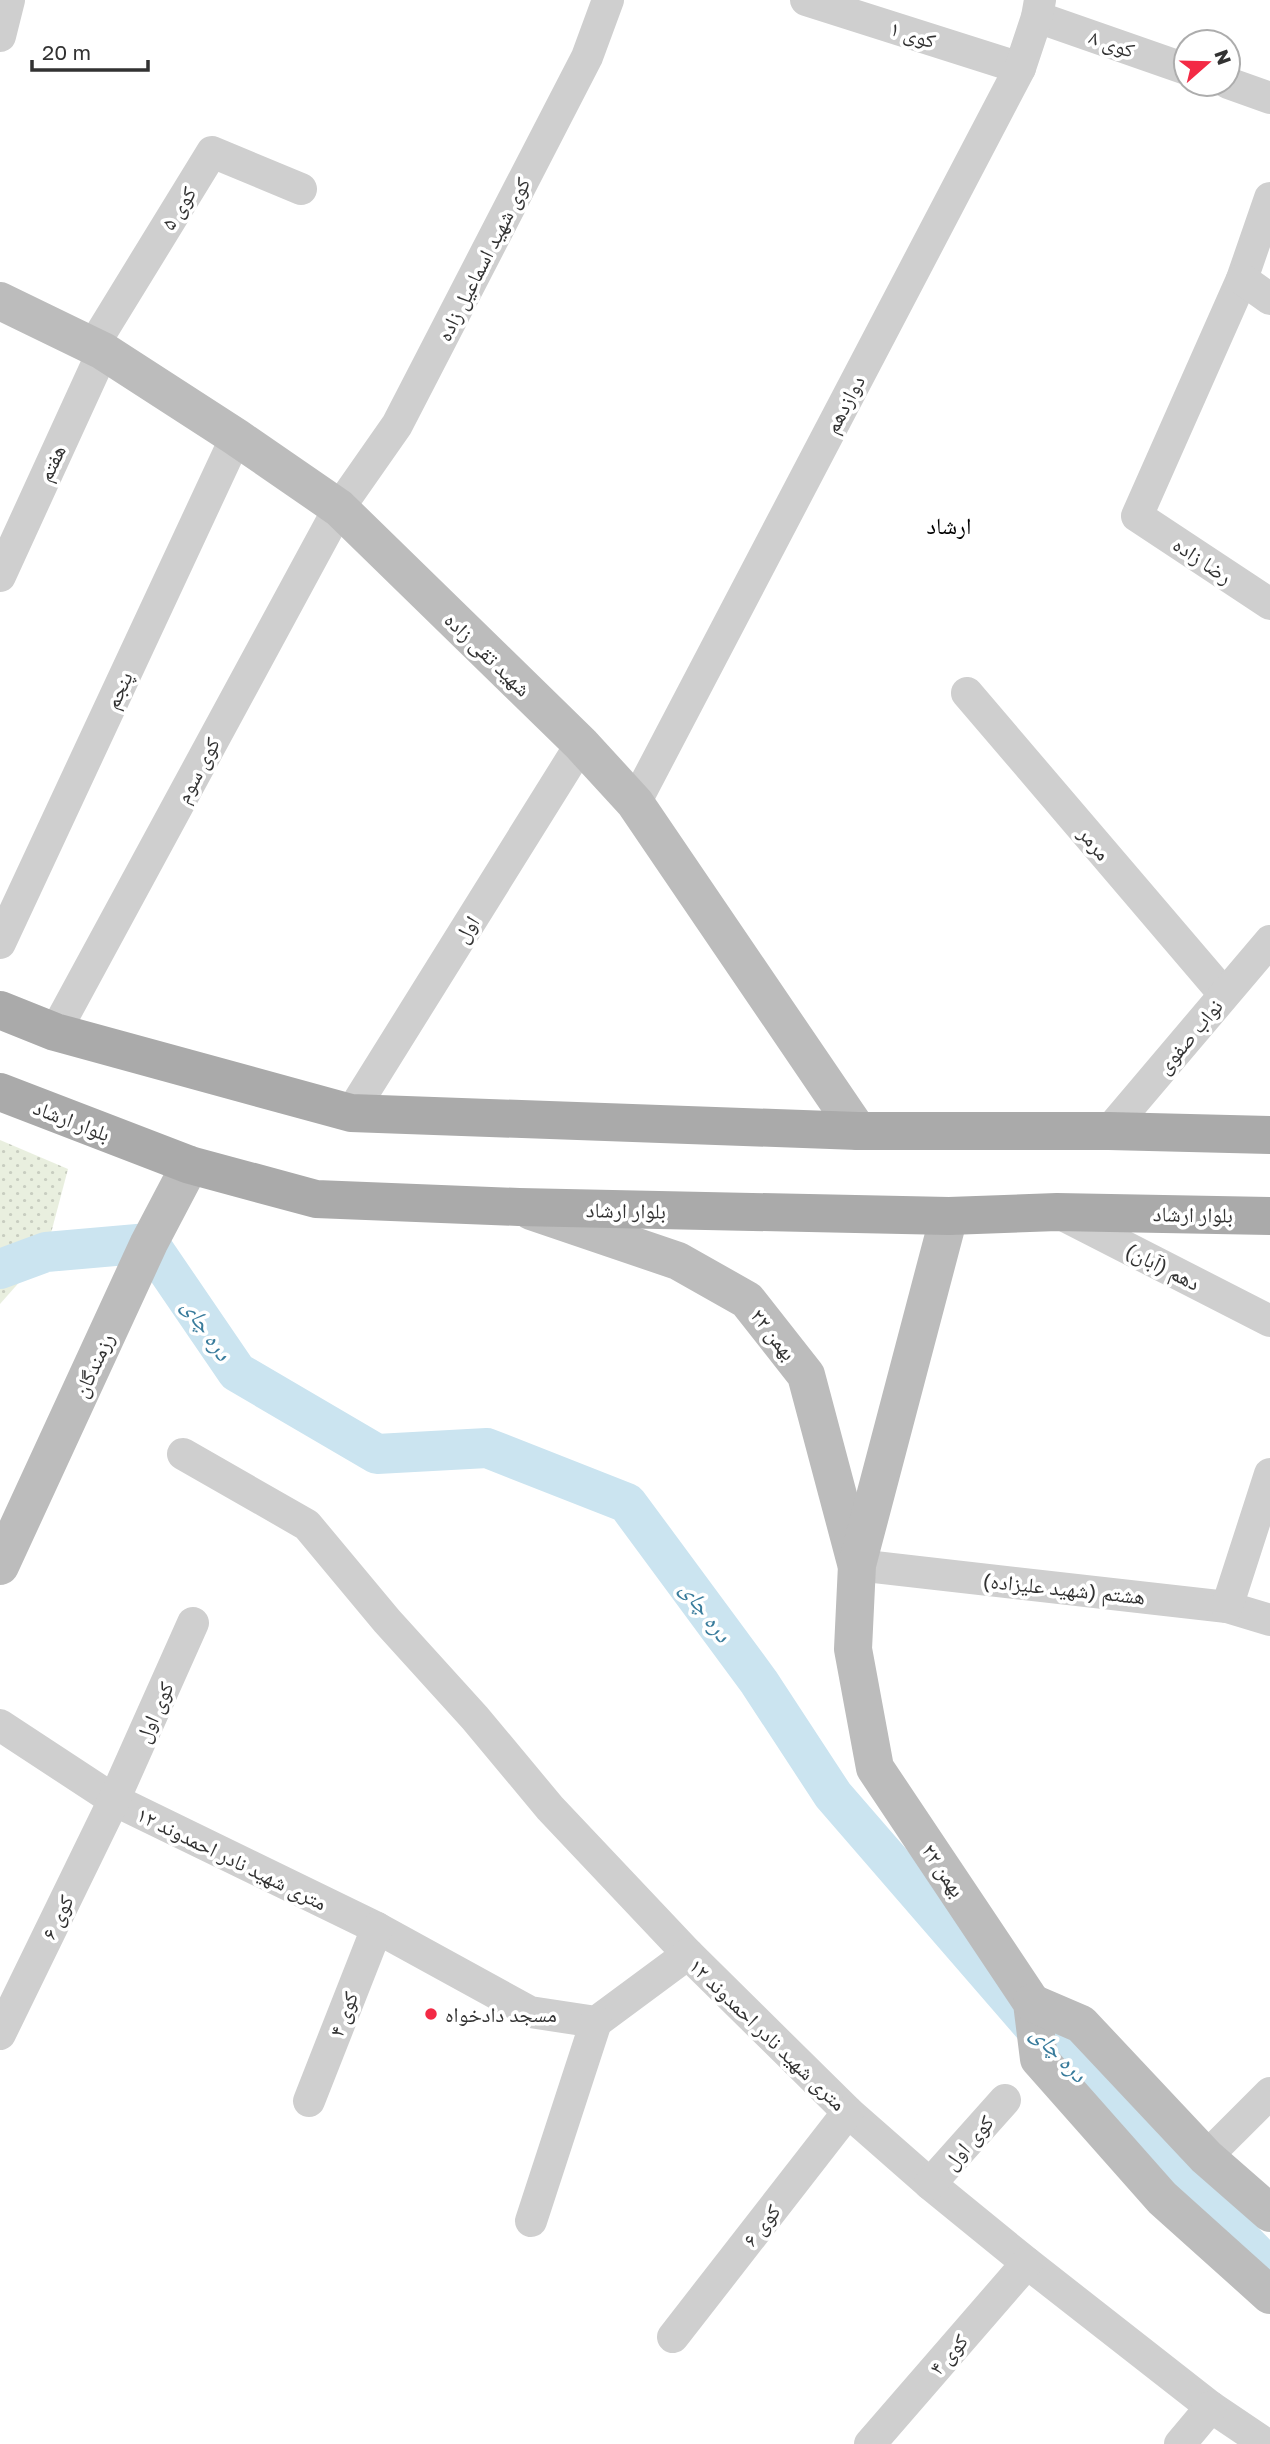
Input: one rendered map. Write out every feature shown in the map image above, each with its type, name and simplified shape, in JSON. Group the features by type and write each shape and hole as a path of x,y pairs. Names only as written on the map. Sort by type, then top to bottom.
{"main road":[{"path":"0,1010 55,1032 351,1113 858,1131 1109,1131 1270,1135"},
{"name":"بلوار ارشاد","path":"0,1092 190,1165 316,1199 519,1208 949,1216 1057,1212 1270,1216"}],"street":[{"path":"0,36 9,0"},
{"name":"کوی شهید اسماعیل زاده","path":"339,508 397,425 587,57 608,0"},
{"name":"کوی ۱","path":"806,0 1020,68"},
{"name":"دوازدهم","path":"635,803 1020,68 1039,9"},
{"name":"کوی ۸","path":"1039,9 1172,63"},
{"path":"1242,88 1270,98"},
{"name":"کوی ۵","path":"98,348 212,152 301,188"},
{"path":"1270,198 1242,279 1270,299"},
{"name":"رضا زاده","path":"1242,279 1137,516 1270,604"},
{"name":"شهید تقی زاده","path":"0,301 98,348 236,437 339,508 581,744 635,803 858,1131"},
{"name":"هفتم","path":"0,576 98,348"},
{"name":"پنجم","path":"0,943 236,437"},
{"name":"کوی سوم","path":"55,1032 339,508"},
{"name":"مرمر","path":"967,693 1224,994"},
{"name":"اول","path":"351,1113 581,744"},
{"name":"نواب صفوی","path":"1109,1131 1270,941"},
{"name":"رزمندگان","path":"0,1566 149,1243 190,1165"},
{"name":"۲۲ بهمن","path":"519,1208 678,1261 747,1300 806,1375 857,1565"},
{"name":"دهم (آبان)","path":"1057,1212 1270,1321"},
{"name":"۲۲ بهمن","path":"949,1216 857,1565 853,1649 876,1768 1032,2003 1039,2059 1162,2198 1270,2295"},
{"path":"183,1454 307,1525 550,1808 688,1954"},
{"path":"1227,1606 1270,1474"},
{"name":"هشتم (شهید علیزاده)","path":"857,1565 1227,1606 1270,1620"},
{"name":"کوی اول","path":"114,1800 193,1623"},
{"name":"۱۲ متری شهید نادر احمدوند","path":"0,1725 114,1800 377,1928 530,2012 596,2022 688,1954 848,2112 930,2184 1211,2407 1266,2444"},
{"name":"کوی ۶","path":"0,2034 114,1800"},
{"name":"کوی ۴","path":"309,2101 377,1928"},
{"path":"1032,2003 1082,2024 1206,2157 1270,2213"},
{"path":"531,2221 596,2022"},
{"path":"1206,2157 1270,2094"},
{"name":"کوی اول","path":"930,2184 1005,2100"},
{"name":"کوی ۶","path":"673,2337 848,2112"},
{"name":"کوی ۴","path":"870,2444 1027,2263"},
{"path":"1180,2444 1211,2407"}],"green space":[{"path":"0,1140 68,1169 46,1252 0,1304"}],"waterway":[{"name":"دره چای","path":"0,1269 46,1252 149,1243 237,1372 377,1454 487,1448 627,1503 759,1682 833,1795 1041,2035 1270,2266"}],"place":[{"name":"مسجد دادخواه","path":"431,2014"}],"district":[{"name":"ارشاد","path":"949,525"}]}
